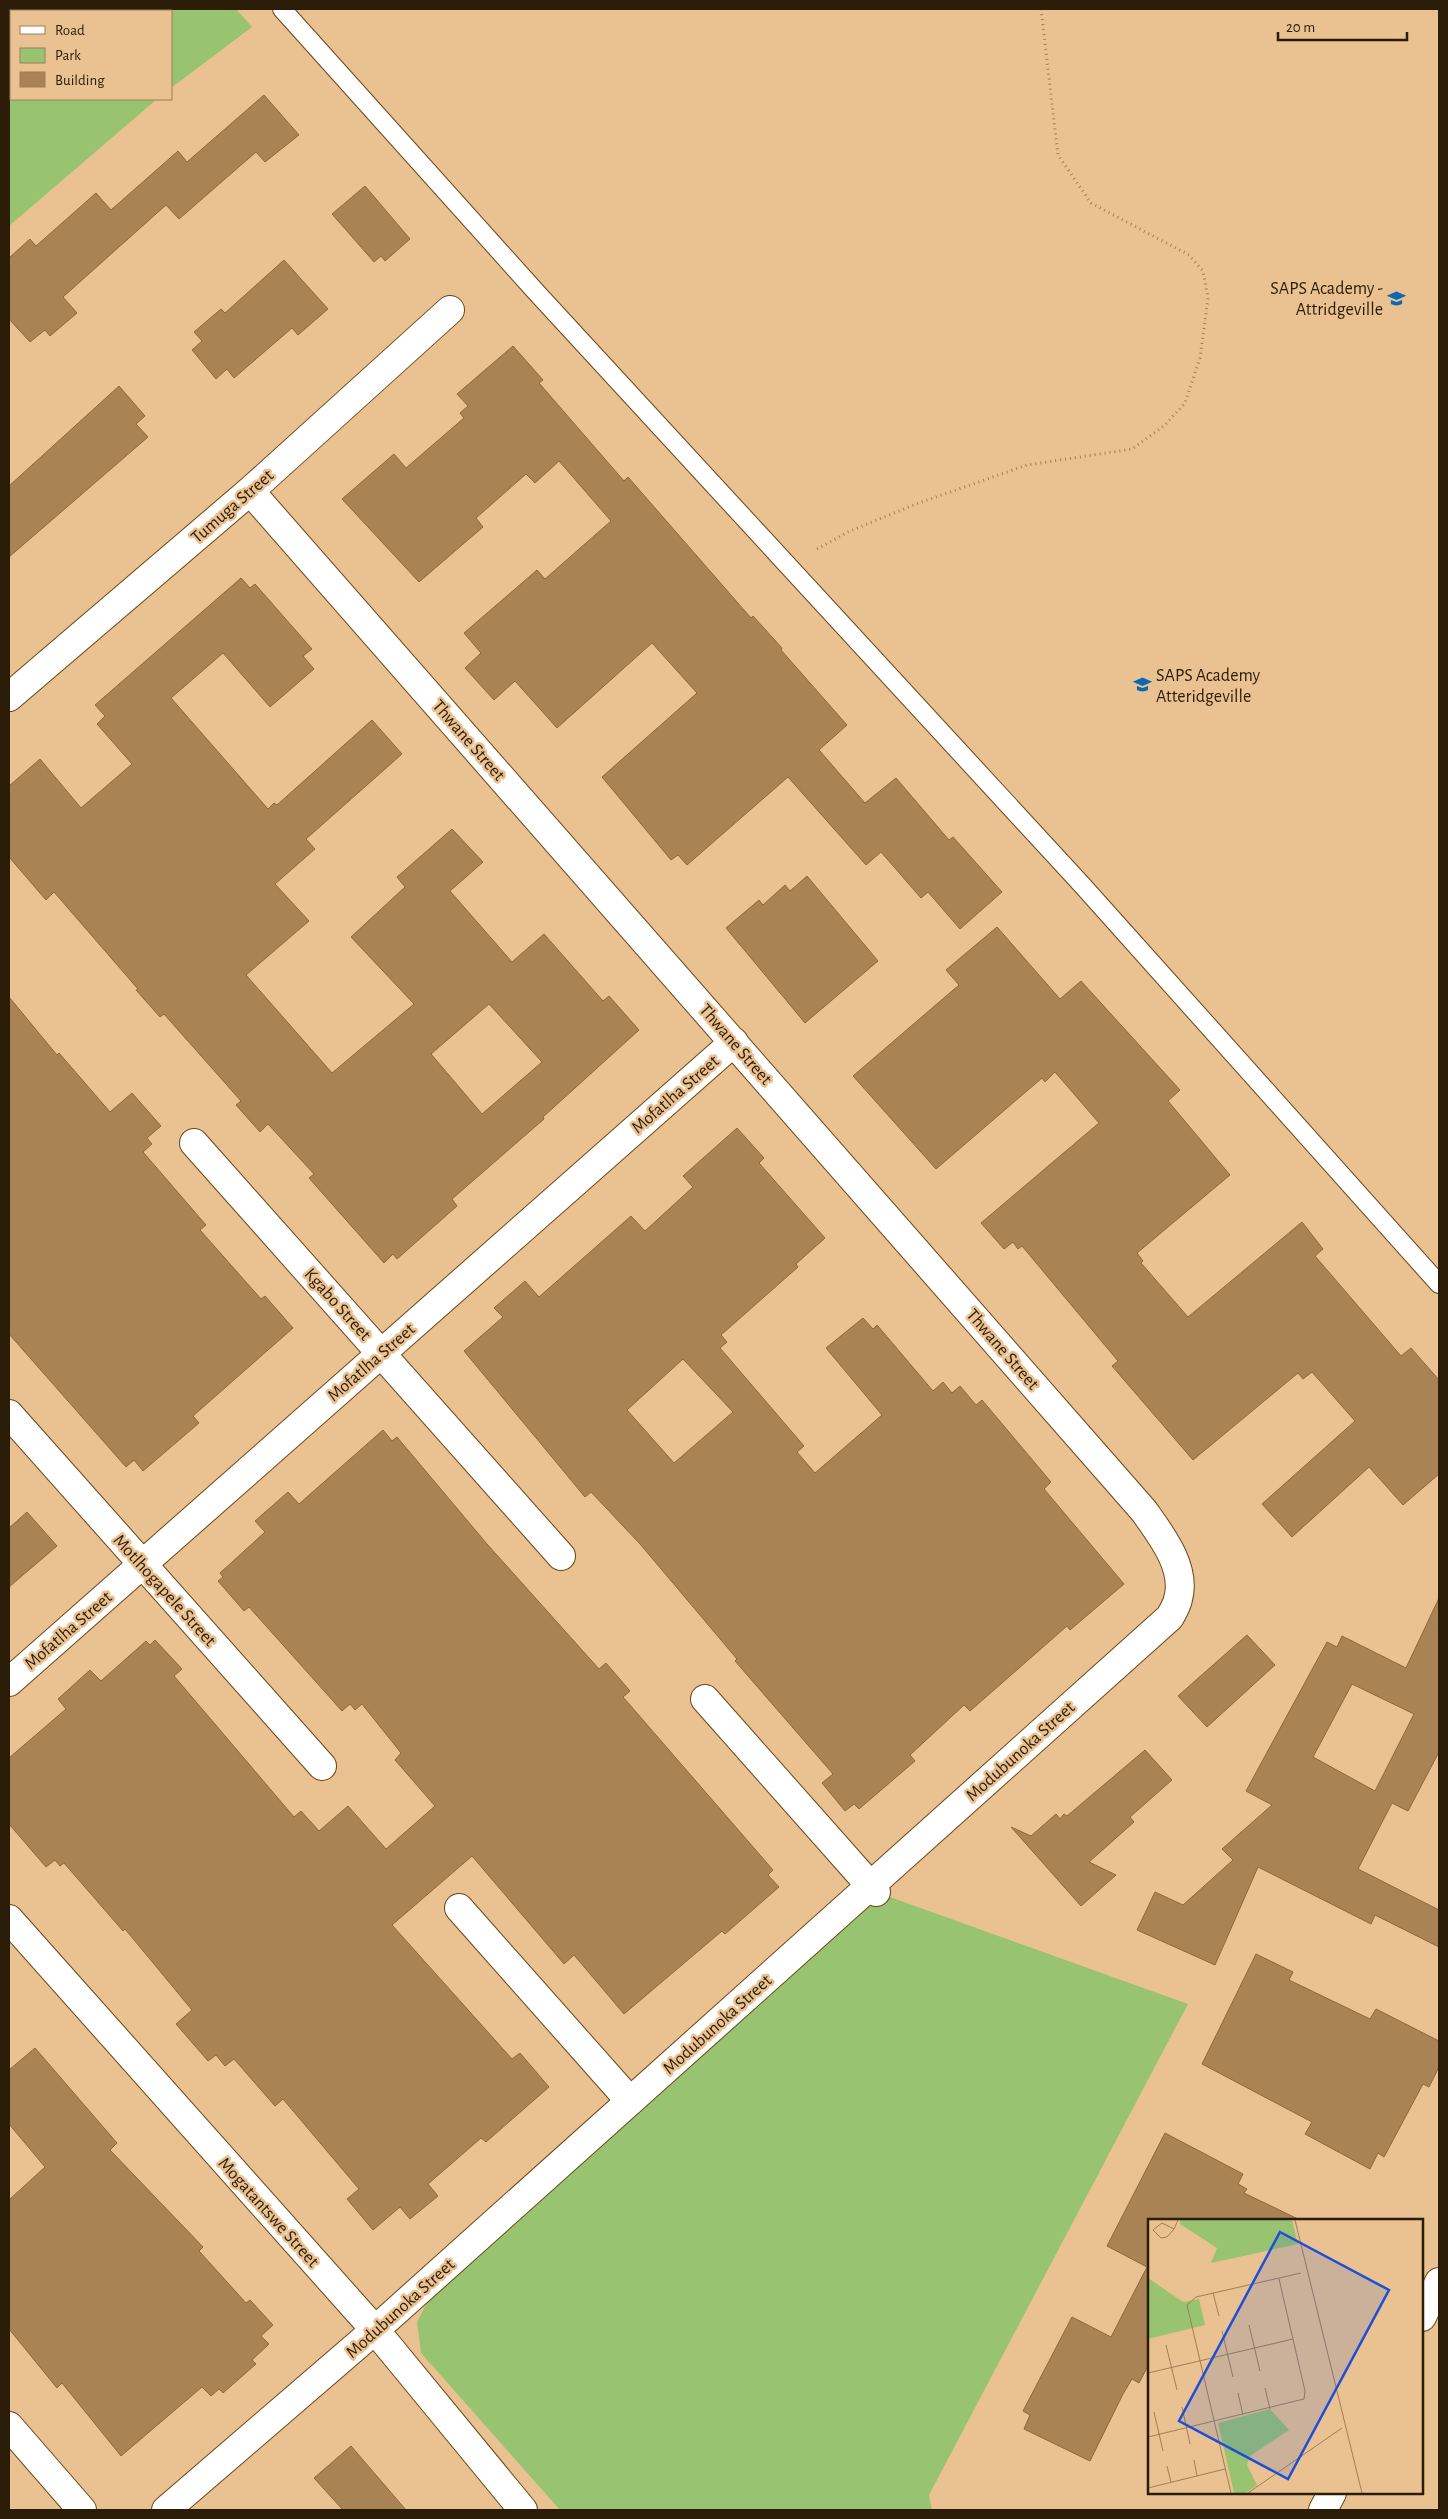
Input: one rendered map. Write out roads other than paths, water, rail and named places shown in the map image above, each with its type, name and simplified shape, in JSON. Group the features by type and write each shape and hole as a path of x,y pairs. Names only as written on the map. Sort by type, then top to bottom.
{"street":[{"name":"Tumuga Street","path":"9,697 250,491 450,310"},
{"name":"Thwane Street","path":"250,491 1144,1511 1174,1558 1180,1583 1178,1600 1170,1617"},
{"name":"Mofatlha Street","path":"9,1682 734,1042"},
{"name":"Kgabo Street","path":"194,1143 561,1556"},
{"name":"Motlhogapele Street","path":"9,1414 322,1766"},
{"name":"Modubunoka Street","path":"166,2510 375,2330 630,2101 873,1889 1170,1617"},
{"path":"704,1699 873,1889"},
{"path":"459,1908 630,2101"},
{"name":"Mogatantswe Street","path":"9,1919 375,2330 523,2510"},
{"path":"1423,2315 1439,2282"},
{"path":"9,2426 82,2510"},
{"path":"1322,2510 1331,2494"}],"lane":[{"path":"282,9 543,300 1083,886 1439,1284"}],"place":[{"name":"SAPS Academy - Attridgeville","path":"1397,298"},
{"name":"SAPS Academy Atteridgeville","path":"1142,685"}]}
